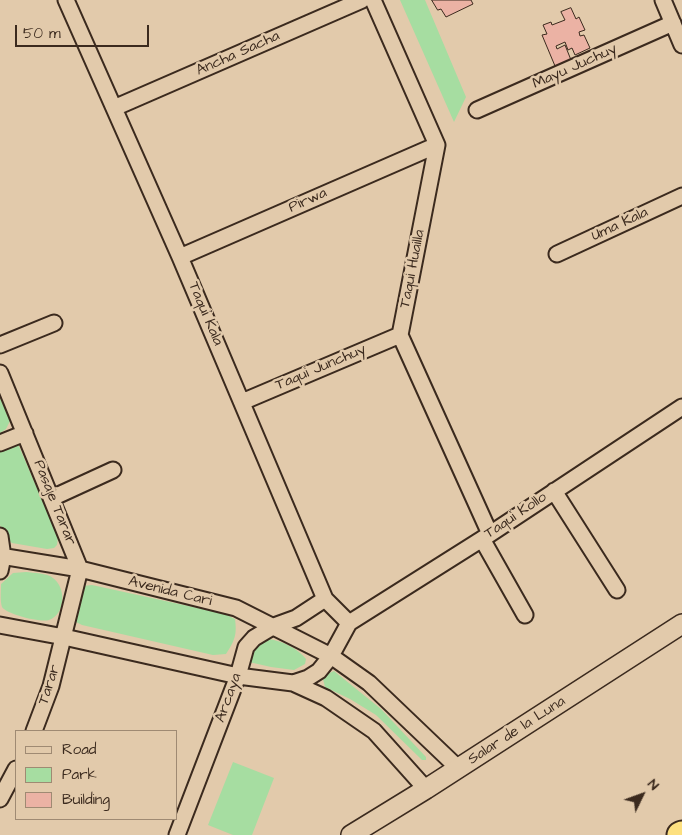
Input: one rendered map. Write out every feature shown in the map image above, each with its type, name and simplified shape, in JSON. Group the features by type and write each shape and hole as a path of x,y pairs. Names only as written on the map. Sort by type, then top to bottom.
{"street":[{"name":"Taqui Kala","path":"66,0 180,257 324,599 349,623"},
{"name":"Ancha Sacha","path":"114,108 362,0"},
{"path":"373,0 437,145"},
{"path":"663,0 682,45"},
{"name":"Mayu Juchuy","path":"477,110 673,23"},
{"name":"Pirwa","path":"180,257 437,145"},
{"name":"Taqui Huailla","path":"400,335 437,145"},
{"name":"Uma Kala","path":"558,254 682,196"},
{"path":"0,345 54,323"},
{"path":"400,335 486,536 525,615"},
{"name":"Taqui Junchuy","path":"242,402 400,335"},
{"name":"Pasaje Tarar","path":"0,373 80,569"},
{"name":"Taqui Kollo","path":"349,623 682,408"},
{"path":"0,443 25,433"},
{"path":"52,498 113,470"},
{"path":"554,491 617,590"},
{"path":"0,536 1,561"},
{"name":"Avenida Cari","path":"1,561 80,569 236,608 331,656 369,682 458,768"},
{"path":"64,637 80,569"},
{"name":"Arcaya","path":"177,835 238,676 246,648 254,638 274,626 296,618 324,599"},
{"path":"293,683 308,678 318,670 331,656 349,623"},
{"name":"Salar de la Luna","path":"351,835 426,789 682,624"},
{"path":"0,625 64,637 238,676 293,683 326,698 374,731 426,789"},
{"name":"Tarar","path":"34,730 51,686 64,637"},
{"path":"2,790 15,770"}],"green space":[{"path":"400,0 425,0 466,97 454,122"},
{"path":"0,398 10,421 6,429 0,433"},
{"path":"18,444 58,537 57,545 54,548 47,549 12,543 6,538 0,525 0,452"},
{"path":"26,572 47,575 57,582 62,594 62,600 59,612 55,617 45,621 39,620 24,617 2,607 1,584 13,573"},
{"path":"92,585 225,614 235,619 236,629 233,641 226,654 213,655 82,625 74,621 83,586"},
{"path":"269,639 279,641 294,648 306,659 305,664 294,670 249,662 255,647"},
{"path":"334,671 381,709 426,757 426,760 422,760 376,715 350,699 325,687 323,679 325,675"},
{"path":"233,762 274,778 252,835 233,835 208,825"}],"building":[{"path":"432,0 471,0 473,4 446,17 441,9 438,10"},
{"path":"571,8 576,19 579,17 585,30 579,32 580,36 584,35 590,48 575,55 572,48 568,50 565,42 556,46 557,49 565,45 571,60 555,66 542,35 547,34 543,25 551,22 552,25 565,20 561,12"}]}
